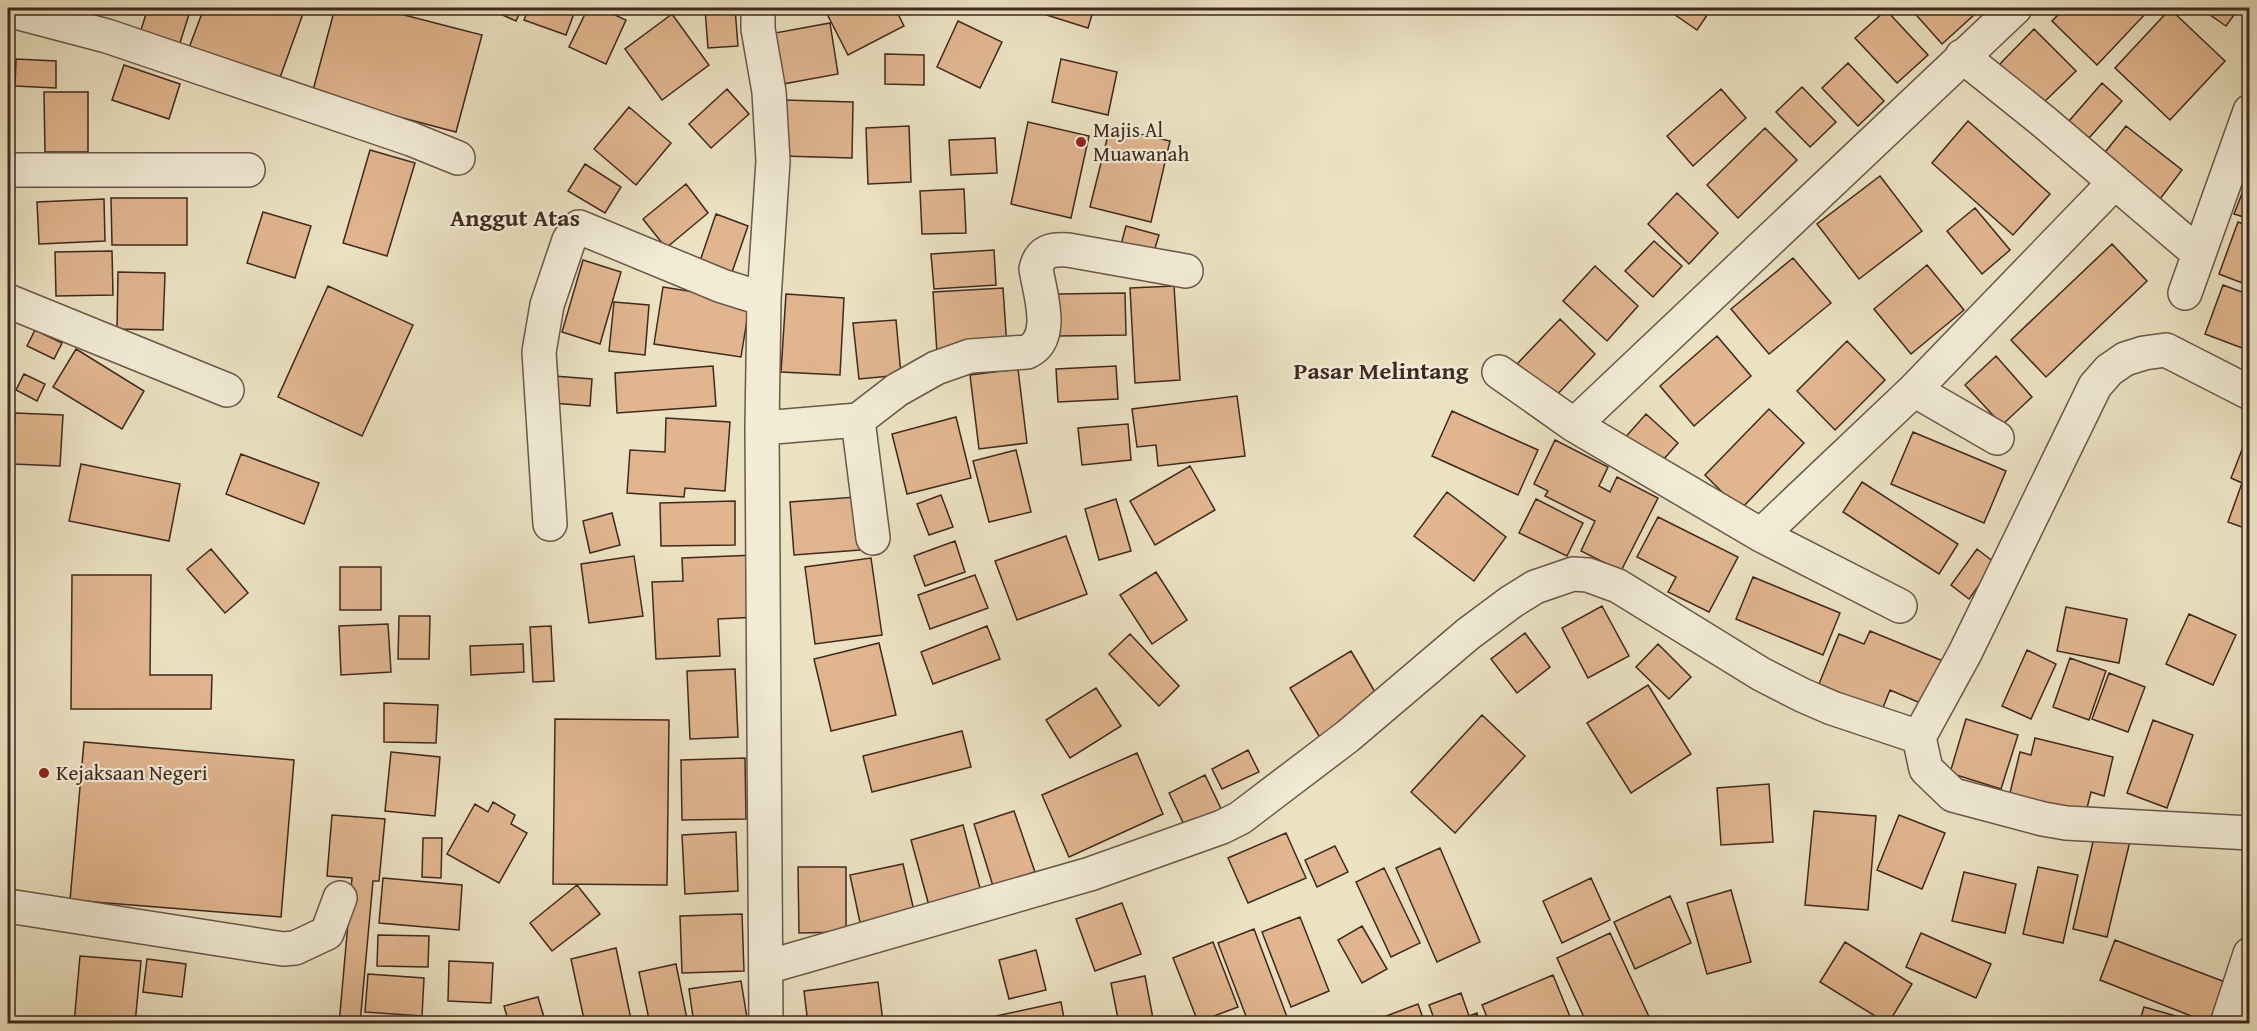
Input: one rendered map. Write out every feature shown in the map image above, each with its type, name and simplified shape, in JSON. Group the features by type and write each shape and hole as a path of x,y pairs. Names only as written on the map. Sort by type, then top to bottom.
{"street":[{"path":"758,8 758,29 769,92 773,161 764,298 762,428 766,1023"},
{"path":"1574,425 2015,8"},
{"path":"8,10 107,36 411,139 458,158"},
{"path":"1962,56 2043,121 2198,253"},
{"path":"2185,293 2250,111"},
{"path":"8,170 248,170"},
{"path":"1761,535 1914,390 2114,183"},
{"path":"549,524 538,352 547,305 569,240 579,227 722,286 764,298"},
{"path":"762,428 858,420 897,390 936,368 970,356 1027,352 1034,349 1044,332 1036,269 1038,261 1049,250 1068,250 1186,271"},
{"path":"8,301 228,390"},
{"path":"2250,393 2166,350 2126,359 2109,370 2095,386 1965,653 1919,737 1926,769 1953,795 2066,823 2250,833"},
{"path":"1498,372 1574,425 1761,535 1900,606"},
{"path":"1914,390 1997,438"},
{"path":"858,420 873,538"},
{"path":"767,967 1090,874 1222,827 1240,818 1348,736 1468,634 1535,586 1558,578 1588,574 1618,586 1761,674 1802,695 1919,737"},
{"path":"8,906 283,949 295,948 327,933 340,898"},
{"path":"2227,1023 2250,954"}],"building":[{"path":"106,8 127,8 125,14"},
{"path":"148,8 191,8 178,49 139,36"},
{"path":"204,8 305,8 277,86 187,53"},
{"path":"335,8 377,8 482,35 456,132 312,94"},
{"path":"487,8 522,8 516,21"},
{"path":"529,8 576,8 566,35 524,20"},
{"path":"588,8 600,8 626,20 606,64 569,47"},
{"path":"735,8 738,46 708,48 705,9"},
{"path":"824,8 895,8 904,26 848,55"},
{"path":"1038,8 1094,8 1088,28 1037,12"},
{"path":"1665,8 1712,8 1697,30"},
{"path":"1910,8 1968,8 1974,15 1942,44"},
{"path":"2065,8 2146,8 2149,10 2097,65 2052,21"},
{"path":"2200,8 2239,8 2226,26"},
{"path":"2170,9 2225,61 2170,120 2115,68"},
{"path":"1886,10 1928,55 1897,83 1855,38"},
{"path":"672,14 709,65 662,100 625,49"},
{"path":"958,21 1002,42 980,88 937,67"},
{"path":"830,23 838,74 783,84 775,33"},
{"path":"2034,29 2076,71 2038,108 1997,67"},
{"path":"885,54 924,55 924,85 885,84"},
{"path":"16,59 56,61 56,88 15,86"},
{"path":"1061,59 1117,72 1108,115 1052,102"},
{"path":"1848,63 1884,101 1858,126 1822,88"},
{"path":"124,65 180,84 169,119 112,100"},
{"path":"2102,83 2122,101 2089,138 2069,121"},
{"path":"1802,87 1836,122 1810,147 1776,112"},
{"path":"727,89 749,114 711,148 689,124"},
{"path":"1721,89 1746,118 1693,166 1667,136"},
{"path":"44,92 88,92 88,152 45,152"},
{"path":"783,100 853,102 852,158 782,156"},
{"path":"629,107 671,143 636,185 594,149"},
{"path":"1968,121 2050,194 2013,235 1932,163"},
{"path":"1028,122 1089,136 1071,218 1011,204"},
{"path":"909,126 911,182 868,184 866,128"},
{"path":"2126,126 2182,170 2154,207 2098,161"},
{"path":"1110,127 1170,141 1151,222 1090,207"},
{"path":"1765,128 1797,160 1738,218 1707,185"},
{"path":"995,138 997,173 951,175 949,140"},
{"path":"370,150 415,163 387,256 343,243"},
{"path":"585,164 621,187 605,213 568,191"},
{"path":"2250,173 2250,219 2234,214"},
{"path":"1880,176 1922,231 1859,279 1817,224"},
{"path":"686,184 708,213 666,248 643,219"},
{"path":"964,189 966,233 922,234 920,191"},
{"path":"1677,193 1718,233 1689,264 1648,224"},
{"path":"111,198 187,198 187,245 112,245"},
{"path":"104,199 105,241 39,244 37,202"},
{"path":"1975,208 2010,250 1982,274 1947,231"},
{"path":"263,212 311,226 295,278 247,263"},
{"path":"716,214 748,226 731,275 699,264"},
{"path":"2238,222 2250,226 2250,286 2219,274"},
{"path":"1126,226 1159,235 1151,261 1119,252"},
{"path":"1654,241 1682,266 1653,297 1625,271"},
{"path":"2112,244 2147,281 2046,377 2011,340"},
{"path":"994,250 996,285 934,289 931,254"},
{"path":"112,251 113,295 56,296 55,252"},
{"path":"1793,258 1831,303 1769,354 1731,309"},
{"path":"583,260 621,272 600,344 562,332"},
{"path":"1927,265 1964,310 1911,354 1874,309"},
{"path":"1595,266 1638,306 1607,341 1563,301"},
{"path":"118,272 165,273 163,330 117,329"},
{"path":"2223,285 2250,295 2250,351 2205,334"},
{"path":"328,286 413,325 362,436 278,397"},
{"path":"1174,286 1180,380 1135,383 1130,288"},
{"path":"663,287 750,301 741,357 654,344"},
{"path":"1003,288 1007,348 937,353 933,292"},
{"path":"1125,293 1126,335 1058,336 1057,294"},
{"path":"786,294 844,298 840,375 781,372"},
{"path":"614,302 649,305 645,355 609,351"},
{"path":"1560,319 1595,354 1553,399 1517,364"},
{"path":"896,320 901,375 859,379 853,323"},
{"path":"35,330 62,343 54,359 27,346"},
{"path":"1717,336 1751,376 1694,426 1660,386"},
{"path":"1847,341 1885,380 1835,430 1797,391"},
{"path":"76,349 144,391 122,429 53,387"},
{"path":"1996,356 2032,397 2002,425 1965,385"},
{"path":"713,366 716,406 617,413 615,373"},
{"path":"1116,366 1118,399 1058,402 1056,369"},
{"path":"1018,369 1027,443 979,449 970,375"},
{"path":"24,374 45,384 37,401 16,390"},
{"path":"554,376 592,379 590,406 552,403"},
{"path":"1237,396 1245,456 1158,466 1156,445 1137,447 1132,409"},
{"path":"1769,409 1804,443 1740,510 1705,475"},
{"path":"1452,411 1538,450 1518,495 1432,456"},
{"path":"15,413 63,415 60,466 13,464"},
{"path":"1646,414 1678,443 1655,469 1623,440"},
{"path":"956,417 971,478 907,494 892,434"},
{"path":"666,418 730,422 725,491 685,488 684,497 627,493 630,450 665,452"},
{"path":"1128,424 1131,460 1082,465 1078,428"},
{"path":"2250,429 2250,530 2228,522 2242,483 2231,478"},
{"path":"1913,432 2006,471 1984,523 1891,484"},
{"path":"1555,440 1608,467 1599,486 1610,492 1617,477 1658,498 1621,571 1581,551 1595,521 1545,496 1548,491 1534,484"},
{"path":"1016,450 1031,512 989,522 973,461"},
{"path":"241,454 319,483 304,524 226,494"},
{"path":"81,464 180,484 169,541 69,521"},
{"path":"1190,466 1215,510 1155,545 1130,501"},
{"path":"1862,482 1958,544 1939,574 1843,512"},
{"path":"1447,492 1506,537 1474,581 1414,536"},
{"path":"941,495 953,527 929,535 917,504"},
{"path":"856,497 860,550 794,555 790,502"},
{"path":"1116,499 1131,551 1099,560 1085,509"},
{"path":"1536,499 1583,523 1567,556 1519,533"},
{"path":"735,501 735,545 661,546 660,503"},
{"path":"612,513 620,545 590,553 583,521"},
{"path":"1658,517 1738,557 1709,612 1668,592 1676,577 1637,557"},
{"path":"1066,536 1087,594 1017,620 995,561"},
{"path":"955,541 965,572 925,586 914,556"},
{"path":"211,549 248,593 225,613 187,569"},
{"path":"1977,549 1995,563 1969,599 1951,585"},
{"path":"756,555 758,617 718,619 720,656 656,659 652,582 683,581 682,558"},
{"path":"634,556 643,616 589,623 581,564"},
{"path":"871,558 882,635 815,644 805,567"},
{"path":"340,567 381,567 381,610 340,610"},
{"path":"1156,572 1187,620 1152,644 1120,595"},
{"path":"72,575 151,575 150,675 212,675 211,709 71,709"},
{"path":"975,575 988,608 930,629 918,595"},
{"path":"1753,577 1840,613 1823,655 1736,619"},
{"path":"1602,606 1629,656 1588,678 1562,628"},
{"path":"2066,607 2127,619 2119,663 2057,651"},
{"path":"2189,614 2236,635 2213,685 2166,664"},
{"path":"399,616 430,616 429,659 398,659"},
{"path":"388,624 391,672 341,675 339,626"},
{"path":"551,626 554,681 533,682 530,627"},
{"path":"987,626 1000,659 933,684 921,652"},
{"path":"1870,631 1943,661 1925,705 1890,690 1882,710 1819,684 1839,634 1864,644"},
{"path":"1525,633 1550,667 1517,693 1491,659"},
{"path":"1130,634 1179,686 1159,706 1109,654"},
{"path":"879,643 896,715 831,731 814,659"},
{"path":"523,644 524,672 471,675 470,646"},
{"path":"1658,644 1691,677 1669,699 1636,667"},
{"path":"2027,650 2056,664 2031,719 2002,706"},
{"path":"1351,651 1382,704 1322,741 1290,688"},
{"path":"2070,658 2106,671 2089,720 2053,707"},
{"path":"735,669 738,737 690,739 687,671"},
{"path":"2109,673 2145,687 2128,732 2092,719"},
{"path":"1648,685 1691,754 1631,793 1587,723"},
{"path":"1096,688 1121,726 1070,758 1046,720"},
{"path":"384,703 438,705 436,743 384,742"},
{"path":"1482,715 1525,756 1455,833 1411,792"},
{"path":"555,719 669,720 667,885 553,884"},
{"path":"1966,719 2018,735 2001,789 1950,773"},
{"path":"2153,720 2193,735 2167,808 2127,793"},
{"path":"962,731 971,767 872,792 863,756"},
{"path":"2035,738 2113,757 2104,796 2091,792 2085,816 2009,797 2020,752 2031,755"},
{"path":"84,742 294,760 281,917 70,900"},
{"path":"1248,750 1259,772 1222,789 1212,769"},
{"path":"391,752 440,757 435,816 385,811"},
{"path":"1137,753 1163,814 1069,857 1042,795"},
{"path":"745,758 746,819 682,820 681,760"},
{"path":"1205,775 1225,817 1189,835 1169,793"},
{"path":"1769,784 1773,842 1721,845 1717,788"},
{"path":"2250,784 2250,801 2244,799"},
{"path":"493,802 515,815 511,824 527,833 499,883 447,854 475,804 488,812"},
{"path":"1014,811 1035,872 993,886 974,824"},
{"path":"1814,811 1876,816 1868,910 1805,905"},
{"path":"332,815 385,819 379,881 373,881 360,1024 339,1024 352,878 327,876"},
{"path":"1899,815 1945,833 1922,889 1877,870"},
{"path":"963,825 983,899 931,913 911,840"},
{"path":"736,832 738,891 685,894 682,835"},
{"path":"1286,833 1306,878 1248,903 1228,858"},
{"path":"2095,833 2130,841 2107,937 2073,929"},
{"path":"423,838 442,838 441,878 422,877"},
{"path":"1335,846 1348,872 1317,887 1305,860"},
{"path":"1440,848 1480,942 1437,962 1396,868"},
{"path":"903,864 915,915 861,927 850,875"},
{"path":"798,867 846,867 846,932 799,933"},
{"path":"2038,867 2078,875 2063,943 2023,934"},
{"path":"1384,868 1420,943 1391,957 1356,882"},
{"path":"1964,872 2016,884 2005,933 1952,921"},
{"path":"383,878 462,885 459,930 379,923"},
{"path":"1591,878 1610,920 1562,943 1543,901"},
{"path":"577,885 600,914 552,951 530,923"},
{"path":"1731,890 1751,962 1707,974 1687,903"},
{"path":"1670,896 1691,943 1635,969 1614,922"},
{"path":"1122,903 1141,954 1095,971 1076,919"},
{"path":"742,914 744,971 682,973 680,916"},
{"path":"1300,917 1329,991 1291,1007 1262,932"},
{"path":"1362,926 1387,969 1362,983 1338,940"},
{"path":"1254,929 1287,1017 1269,1024 1249,1024 1218,943"},
{"path":"1610,933 1651,1021 1646,1024 1587,1024 1557,958"},
{"path":"1921,933 1991,964 1976,998 1906,967"},
{"path":"378,935 429,936 428,967 377,966"},
{"path":"2115,940 2225,982 2209,1023 2100,980"},
{"path":"1213,942 1238,1007 1198,1022 1173,958"},
{"path":"1845,942 1912,984 1888,1024 1820,982"},
{"path":"616,948 632,1024 585,1024 571,959"},
{"path":"1036,950 1046,990 1009,999 999,960"},
{"path":"80,956 141,961 135,1024 74,1024"},
{"path":"147,959 186,964 182,997 143,992"},
{"path":"449,961 493,963 491,1003 448,1001"},
{"path":"676,964 688,1024 650,1024 639,972"},
{"path":"368,974 424,978 422,1016 365,1012"},
{"path":"1553,975 1573,1024 1490,1024 1482,1005"},
{"path":"1145,976 1154,1024 1119,1024 1111,983"},
{"path":"741,981 748,1024 694,1024 689,989"},
{"path":"878,982 883,1022 808,1024 804,991"},
{"path":"1461,993 1469,1016 1477,1013 1480,1024 1436,1024 1429,1005"},
{"path":"538,997 546,1024 509,1024 504,1006"},
{"path":"1061,1002 1065,1024 992,1024 991,1017"},
{"path":"1418,1004 1425,1024 1365,1024"},
{"path":"2144,1007 2190,1020 2189,1024 2139,1024"}],"place":[{"name":"Majis Al Muawanah","path":"1081,142"},
{"name":"Kejaksaan Negeri","path":"44,773"}],"district":[{"name":"Anggut Atas","path":"515,218"},
{"name":"Pasar Melintang","path":"1381,371"}]}
